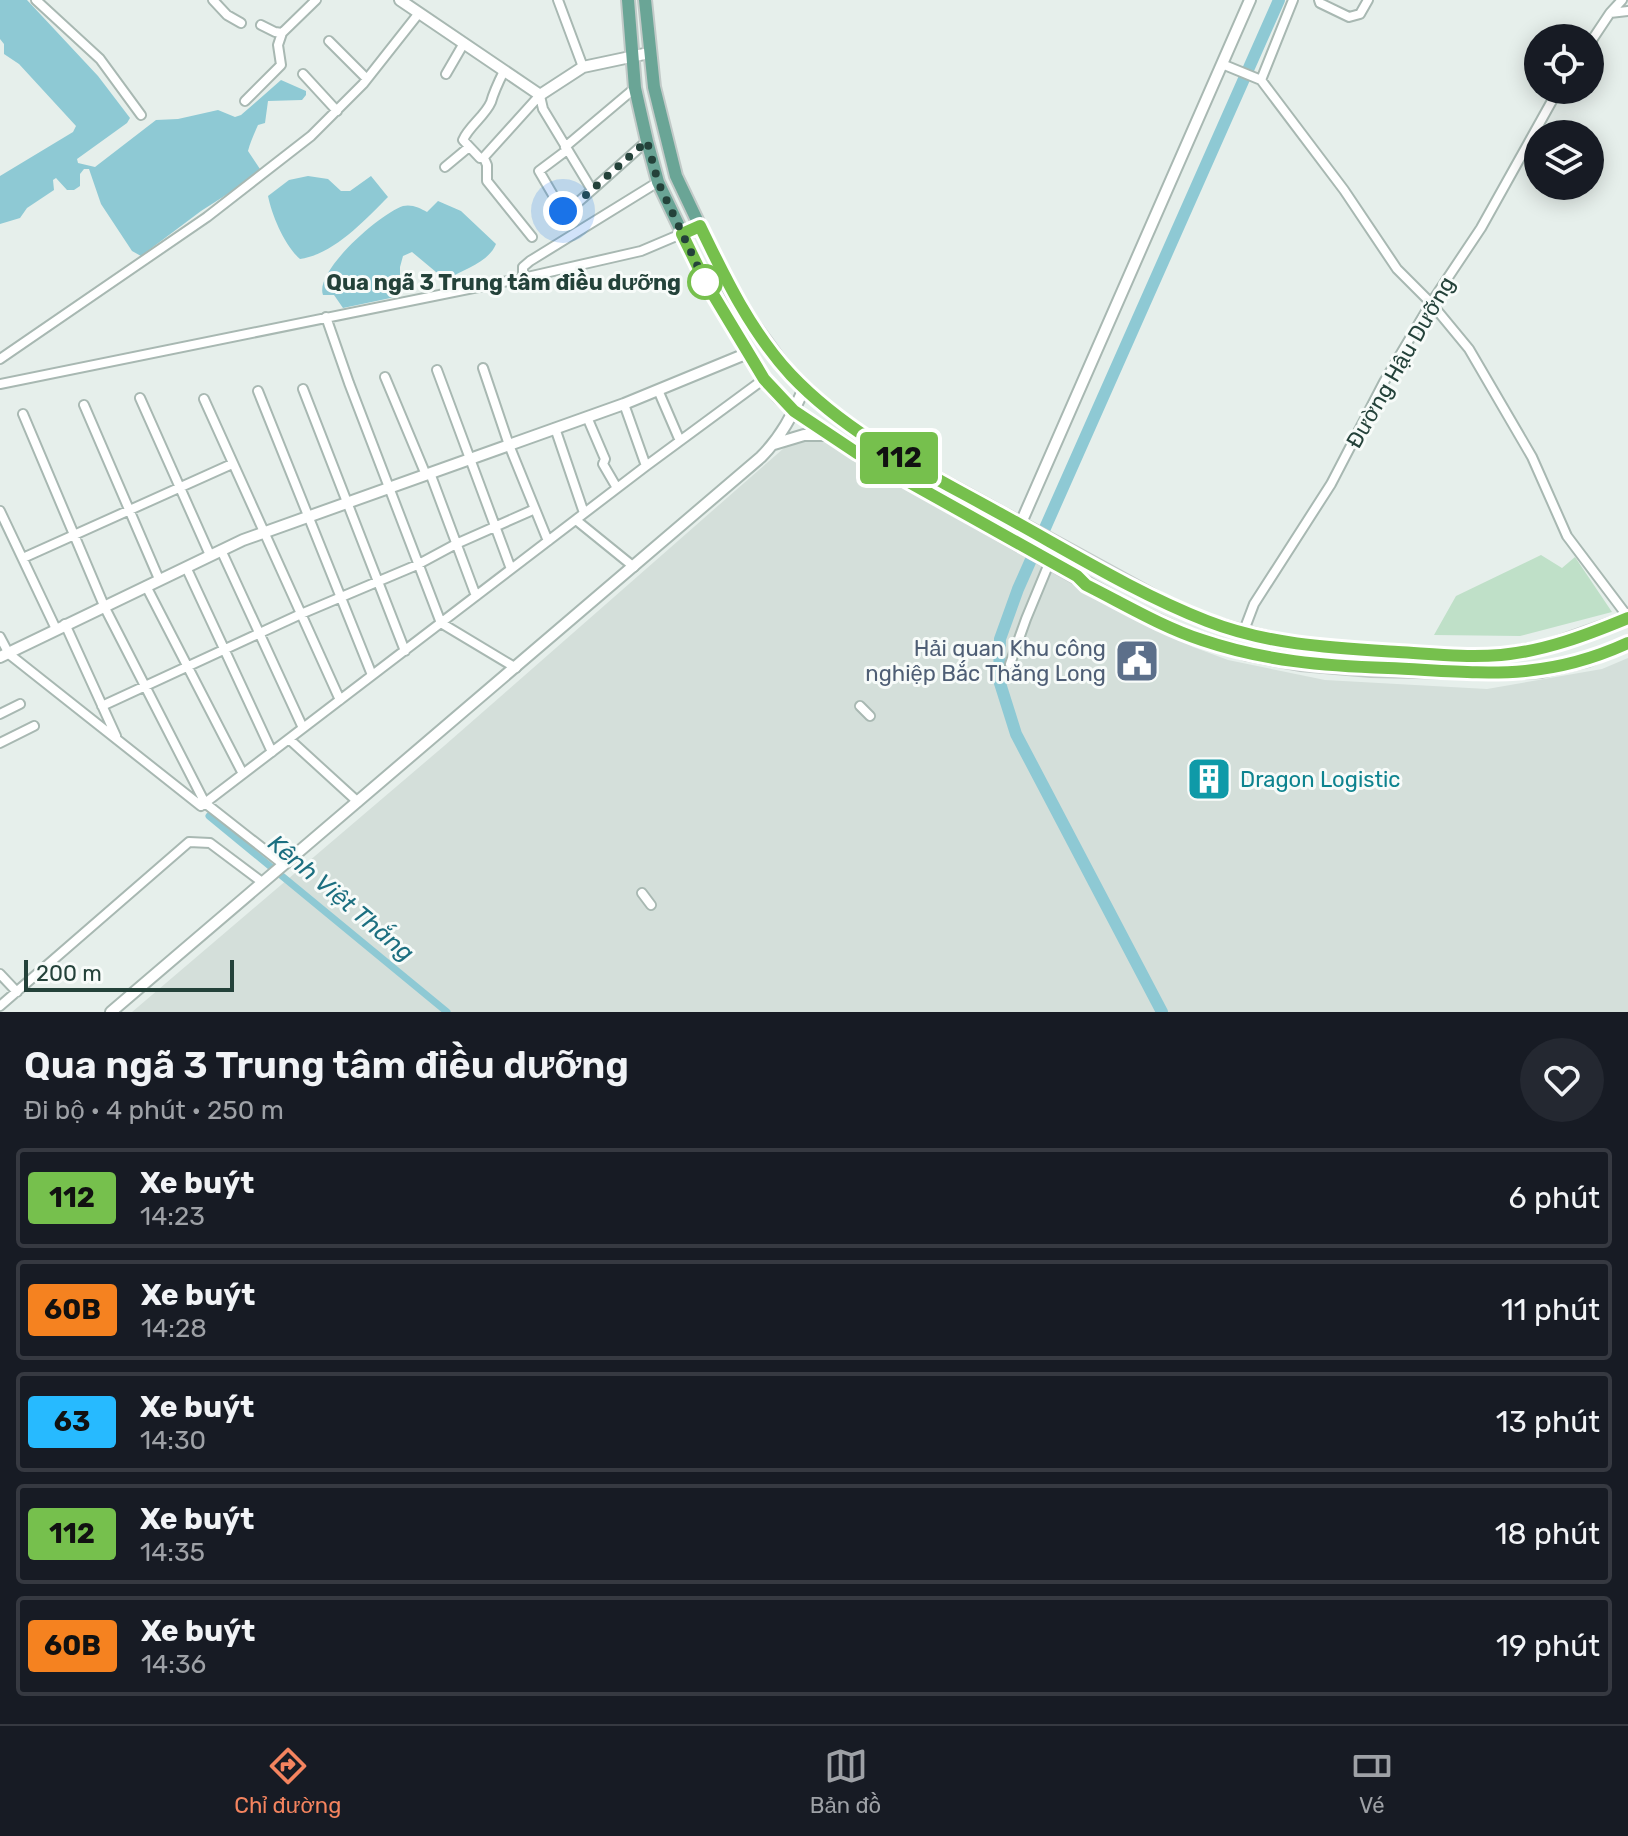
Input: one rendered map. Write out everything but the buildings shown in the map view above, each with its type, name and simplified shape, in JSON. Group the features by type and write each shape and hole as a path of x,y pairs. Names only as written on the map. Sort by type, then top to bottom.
{"main road":[{"path":"628,0 635,88 658,182 705,281 764,379 794,411 857,453 1077,576 1086,585 1169,627 1232,650 1300,664 1473,674 1541,671 1588,660 1628,643"},
{"path":"645,0 654,87 673,164 734,298 788,372 851,427 884,449 1164,602 1208,622 1294,645 1454,656 1502,655 1576,639 1628,618"},
{"path":"1574,662 1586,653 1628,636"},
{"path":"1537,649 1541,671"},
{"path":"1522,652 1524,672"}],"street":[{"path":"36,0 100,59 141,115"},
{"path":"213,0 227,15 241,23"},
{"path":"245,101 277,71 281,65 278,45 282,33 316,0"},
{"path":"400,0 540,95 543,109 592,190"},
{"path":"558,0 583,67"},
{"path":"1013,541 1250,0"},
{"path":"1257,79 1293,0"},
{"path":"1319,0 1349,17 1360,14 1368,0"},
{"path":"1603,24 1622,0"},
{"path":"1610,13 1628,11"},
{"path":"0,359 48,329 245,189 311,136 367,79 419,13"},
{"path":"261,25 282,33"},
{"path":"329,41 367,79"},
{"path":"446,74 464,43"},
{"path":"484,158 540,95 583,67 649,53"},
{"path":"1222,64 1257,79 1344,190 1397,269 1431,303 1469,349 1532,457 1567,536 1628,618"},
{"path":"484,158 480,158 463,141 490,104 491,95 504,71"},
{"path":"303,74 337,111"},
{"path":"635,88 539,171 560,207 568,211 647,141"},
{"name":"Đường Hậu Dưỡng","path":"1243,633 1254,604 1331,484 1384,382 1481,228 1550,104"},
{"path":"445,167 469,147"},
{"path":"484,158 487,181 532,237"},
{"path":"523,278 522,270 527,262 658,182"},
{"path":"0,384 523,278 641,251 700,226"},
{"path":"326,317 441,623 516,668"},
{"path":"4,656 221,550 624,404 748,353"},
{"path":"483,368 509,445 548,541"},
{"path":"437,370 511,569"},
{"path":"385,377 428,474 476,596"},
{"path":"0,637 4,656 117,739 201,806 764,379"},
{"path":"111,1012 774,444 804,388"},
{"path":"303,389 405,651"},
{"path":"658,390 680,441"},
{"path":"258,391 372,675"},
{"path":"140,398 210,555"},
{"path":"204,399 340,700"},
{"path":"624,404 646,466"},
{"path":"84,405 159,579"},
{"path":"23,414 105,608 205,803 284,865"},
{"path":"587,417 605,459 603,464 617,488"},
{"path":"555,428 584,513"},
{"path":"774,444 804,435 830,435"},
{"path":"23,558 232,464"},
{"path":"102,706 535,509"},
{"path":"0,511 117,739"},
{"path":"576,520 634,567"},
{"path":"221,550 303,728"},
{"path":"1010,664 1046,559"},
{"path":"186,567 272,752"},
{"path":"146,586 243,774"},
{"path":"0,714 20,704"},
{"path":"860,706 870,716"},
{"path":"0,743 34,726"},
{"path":"289,739 358,802"},
{"path":"0,1006 189,842 210,843 263,882"},
{"path":"642,893 651,905"},
{"path":"0,974 17,992"}],"shaded area":[{"path":"812,435 1193,647 1228,660 1325,680 1487,689 1602,669 1628,658 1628,1012 132,1012 444,746 784,448"}],"green space":[{"path":"1541,555 1562,568 1575,557 1612,612 1520,636 1434,635 1456,596"}],"water":[{"path":"0,0 27,0 98,76 130,118 77,159 78,163 95,167 156,120 178,119 218,110 235,117 241,115 281,80 306,91 306,95 302,100 268,101 265,123 258,125 248,151 262,172 201,211 141,256 132,251 101,204 89,169 84,169 80,174 80,186 74,190 67,190 56,178 53,180 54,190 27,208 20,218 0,224 0,176 73,132 76,126 19,64 4,54 4,44 0,39"},
{"path":"308,176 328,179 341,191 350,191 371,176 388,197 336,244 300,259 280,230 268,196 289,180"},
{"path":"438,201 461,211 496,244 488,256 448,279 412,252 403,256 400,267 400,296 343,308 334,295 323,295 323,285 339,258 380,219 403,206 413,206 427,212"}],"waterway":[{"path":"1162,1012 1016,734 999,680 1000,639 1018,589 1279,0"},
{"name":"Kênh Việt Thắng","path":"209,816 447,1012"}],"bus line":[{"name":"112","path":"1628,618 1576,639 1546,647 1502,655 1454,656 1294,645 1208,622 1164,602 1035,532 884,449 851,427 788,372 734,298 700,226 682,234 705,281 764,379 794,411 857,453 1077,576 1086,585 1169,627 1248,654 1300,664 1473,674 1541,671 1588,660 1628,643"}],"place":[{"name":"Qua ngã 3 Trung tâm điều dưỡng","path":"705,282"},
{"name":"Hải quan Khu công nghiệp Bắc Thăng Long","path":"1137,661"},
{"name":"Dragon Logistic","path":"1209,779"}],"route":[{"path":"563,211 569,210 647,141 658,182 705,282"}]}
